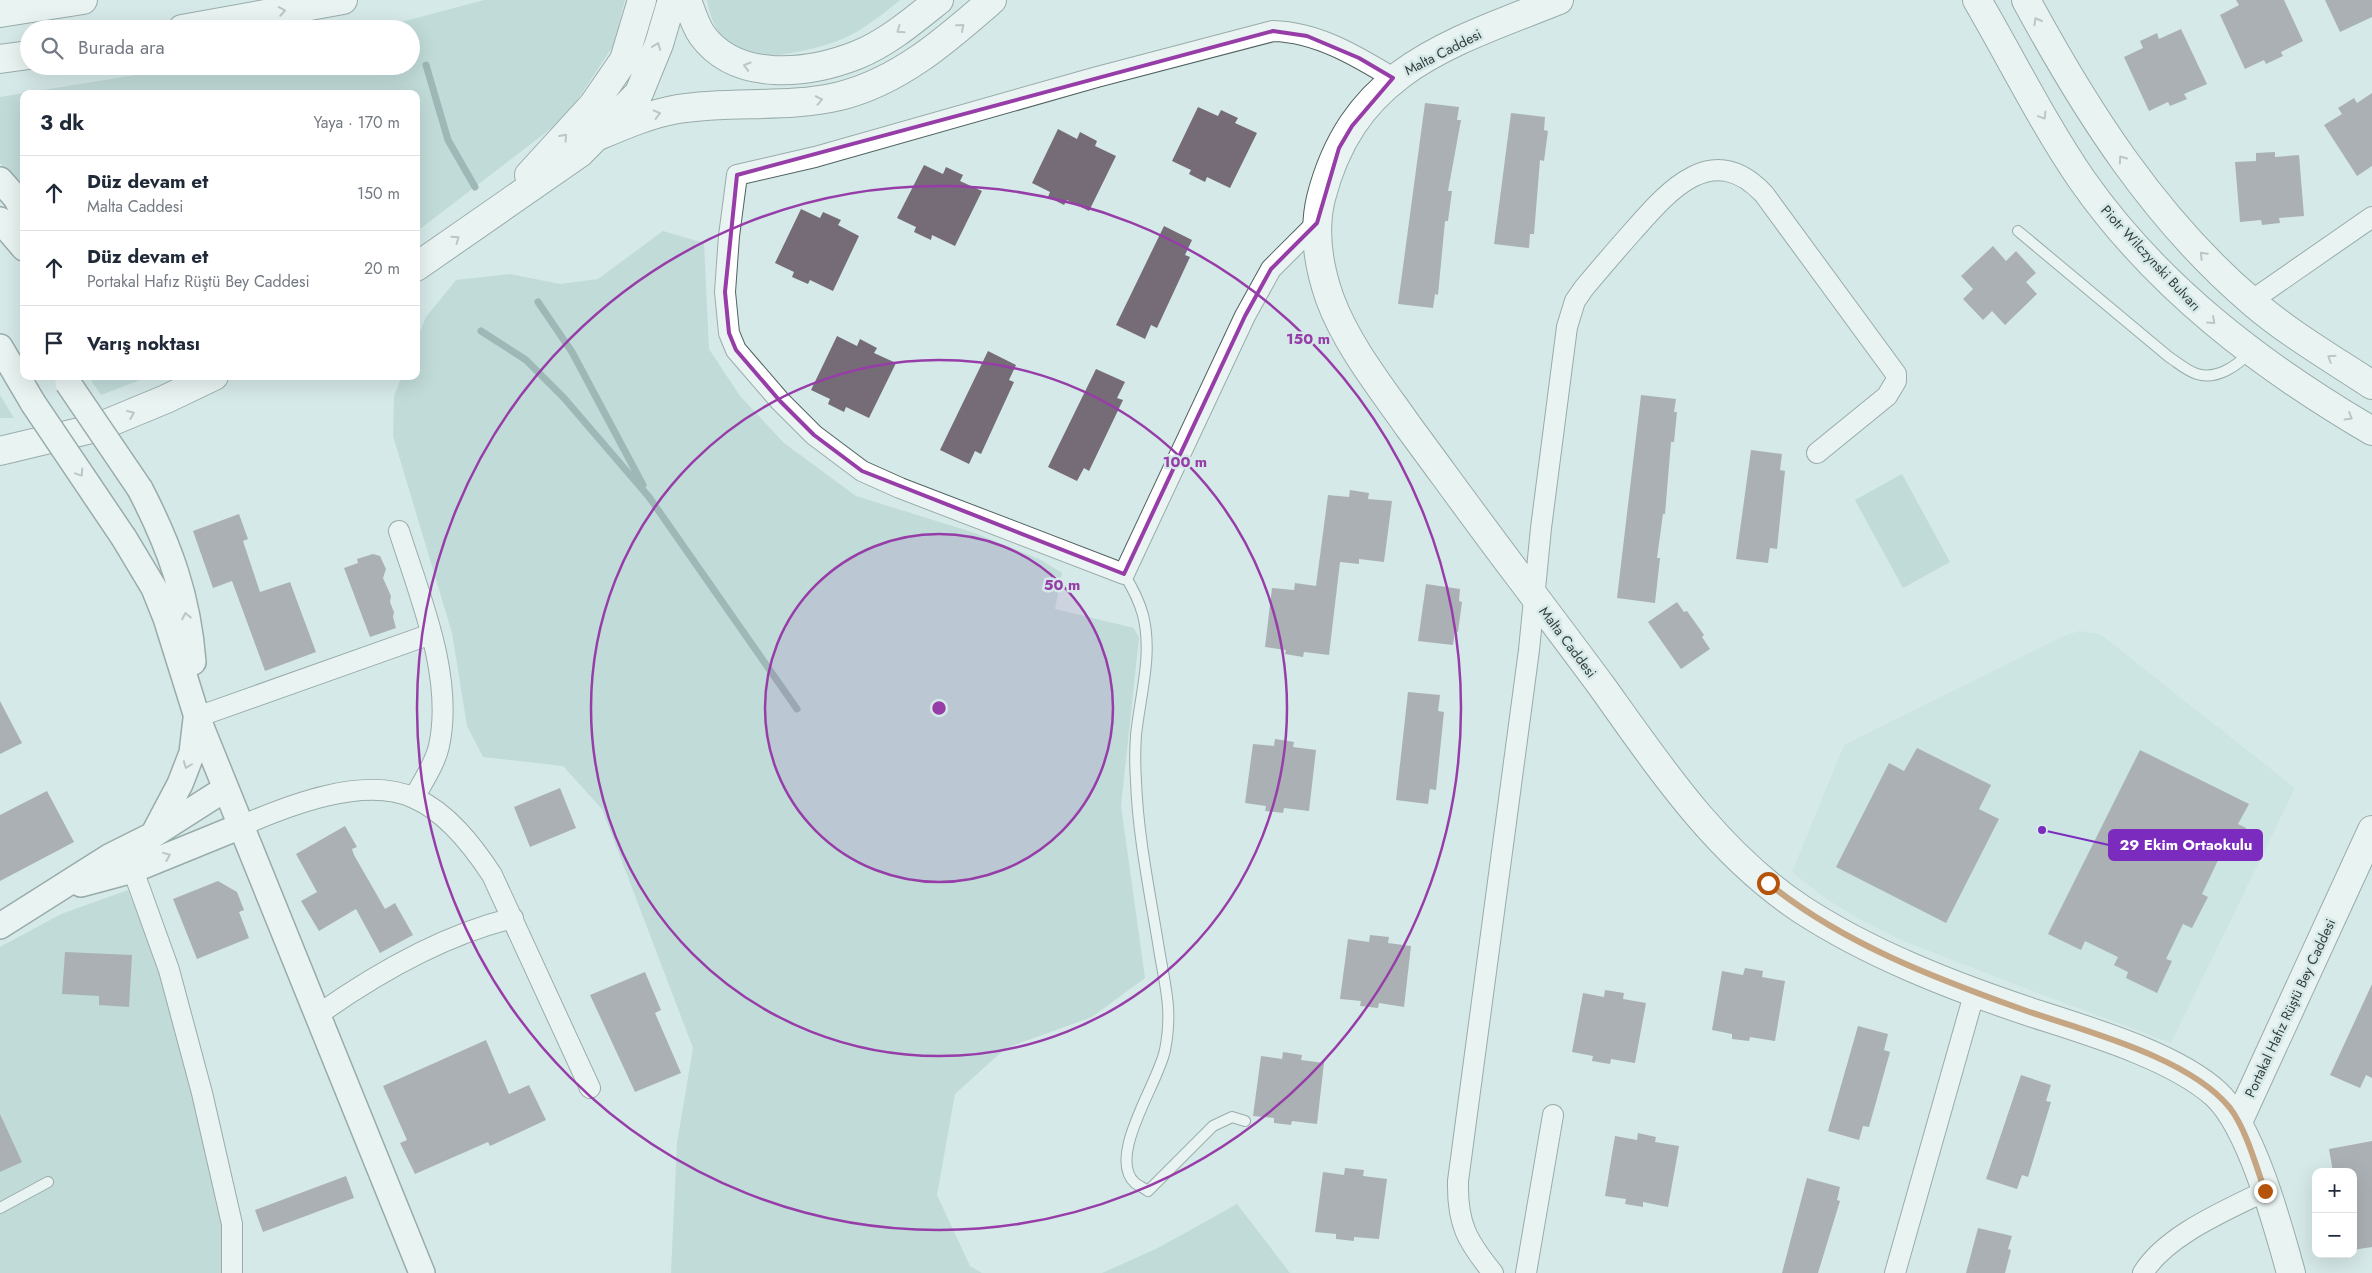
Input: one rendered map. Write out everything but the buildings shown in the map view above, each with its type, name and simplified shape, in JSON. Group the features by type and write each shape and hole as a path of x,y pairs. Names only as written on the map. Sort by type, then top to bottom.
{"main road":[{"path":"0,13 83,0"},
{"path":"232,20 343,0"},
{"path":"496,211 593,105 624,60 642,0"},
{"path":"420,264 580,153 639,93 659,44 672,0"},
{"path":"686,0 702,34 718,52 735,62 758,68 786,71 820,66 858,55 886,39 939,0"},
{"path":"596,137 643,117 677,109 716,105 762,106 808,103 878,83 912,65 954,33 992,0"},
{"name":"Malta Caddesi","path":"1559,0 1444,48 1416,62 1393,78 1368,104 1339,148 1321,198 1317,223 1319,255 1331,302 1356,350 1475,518 1683,797 1731,850 1768,883 1797,906 1830,927 1894,958 1974,991 2152,1056 2179,1069 2201,1082 2216,1094 2230,1108 2238,1122"},
{"name":"Piotr Wilczynski Bulvarı","path":"1977,0 2062,148 2108,214 2197,307 2250,352 2294,384 2372,431"},
{"path":"2026,0 2104,132 2151,198 2198,250 2251,301 2294,334 2372,385"},
{"path":"0,59 20,56"},
{"path":"0,451 96,428 166,399 206,380"},
{"path":"0,432 96,428"},
{"name":"Portakal Hafız Rüştü Bey Caddesi","path":"2238,1122 2372,830"},
{"path":"2238,1122 2265,1191 2292,1273"}],"street":[{"path":"1317,223 1271,269 1253,300 1124,574 900,488 862,471 814,435 780,401 736,350 729,333 725,292 729,236 737,175 815,157 1097,77 1273,31 1290,32 1325,43 1360,58 1393,78"},
{"path":"1494,1273 1470,1243 1463,1229 1458,1202 1458,1181 1524,694 1567,327 1571,311 1584,288 1665,195 1677,186 1704,172 1717,169 1729,170 1742,174 1758,188 1896,374 1896,381 1887,396 1817,453"},
{"path":"0,180 16,198 20,206"},
{"path":"2251,301 2372,217"},
{"path":"0,220 20,243"},
{"path":"3,354 33,404 124,538 154,588 166,618 197,717 225,789 422,1273"},
{"path":"68,380 140,489 170,550 178,576 192,650 197,717 192,753 180,784 153,835"},
{"path":"399,531 432,634 443,699 442,727 438,748 414,798"},
{"path":"197,717 432,634"},
{"path":"0,926 110,857 153,835 225,789"},
{"path":"54,892 132,870 276,811 340,794 369,790 385,791 414,798 438,813 477,852 492,875 590,1088"},
{"path":"132,870 169,970 202,1093 232,1224 232,1273"},
{"path":"318,1014 358,986 404,962 483,925 513,918"},
{"path":"1895,1273 1974,991"},
{"path":"1526,1273 1553,1115"},
{"path":"2143,1273 2174,1242 2219,1214 2265,1191"}],"lane":[{"path":"2018,231 2169,357 2196,374 2206,375 2223,372 2240,363 2250,352"},
{"path":"1124,574 1136,594 1143,615 1146,642 1143,694 1136,735 1136,780 1139,829 1168,993 1169,1018 1165,1051 1149,1095 1129,1138 1125,1157 1129,1173 1135,1183 1148,1191 1213,1126 1232,1117 1244,1121"},
{"path":"0,1208 48,1182"}],"highlighted area":[{"path":"1273,31 1307,36 1359,58 1393,78 1352,126 1339,148 1317,223 1271,269 1245,316 1124,574 862,471 814,435 780,401 736,350 729,333 725,292 737,175"}],"shaded area":[{"path":"484,0 625,0 613,46 566,117 420,229 420,90 43,90 136,75 420,75 420,20 409,20"},
{"path":"707,0 900,0 870,23 845,38 814,48 771,56 742,52 730,45 720,34 712,20"},
{"path":"20,94 20,190 0,163 0,97"},
{"path":"663,231 704,243 709,349 740,396 784,443 856,496 975,533 1041,560 1062,573 1055,609 1134,628 1139,638 1121,806 1145,978 1092,1017 1006,1048 955,1094 937,1195 970,1266 982,1273 671,1273 677,1143 693,1048 602,809 563,766 483,757 467,726 452,633 393,436 394,396 400,380 420,380 420,331 426,317 456,280 510,274 560,284 598,279"},
{"path":"91,380 140,380 101,395"},
{"path":"0,395 14,418 0,418"},
{"path":"1902,474 1950,562 1903,588 1855,500"},
{"path":"2079,631 2100,634 2295,788 2171,1043 1901,940 1863,921 1828,900 1792,872 1844,745 2064,636"},
{"path":"128,890 165,984 187,1069 223,1225 223,1273 0,1273 0,947 61,914"},
{"path":"1237,1204 1290,1273 1102,1273 1158,1248"}],"waterway":[{"path":"426,65 448,140 475,187"},
{"path":"538,302 572,352 643,485"},
{"path":"481,331 526,360 564,398 649,497 797,709"}],"place":[{"name":"29 Ekim Ortaokulu","path":"2042,830"}],"route":[{"path":"1768,883 1797,906 1830,927 1894,958 1949,982 2152,1056 2201,1082 2230,1108 2248,1145 2265,1191"}]}
